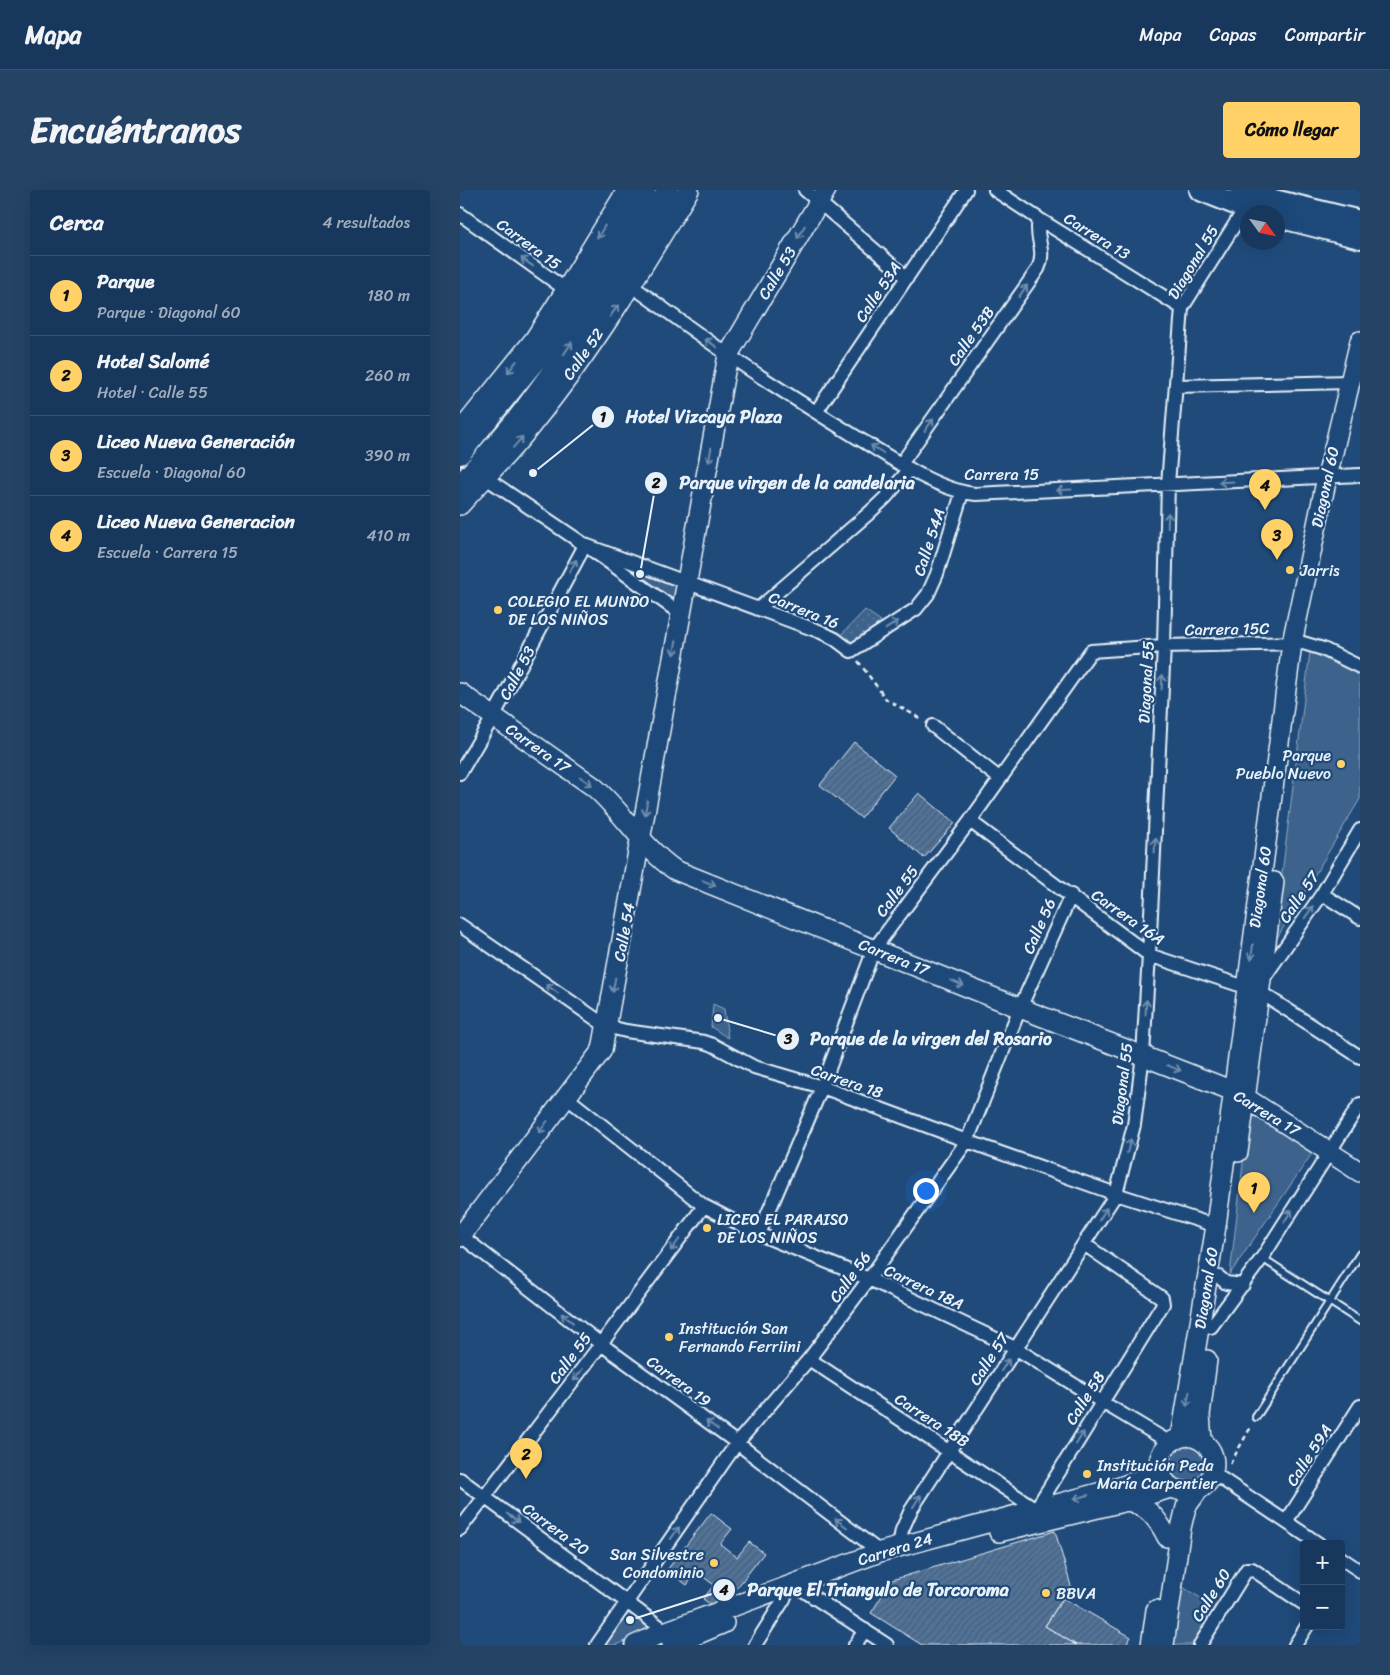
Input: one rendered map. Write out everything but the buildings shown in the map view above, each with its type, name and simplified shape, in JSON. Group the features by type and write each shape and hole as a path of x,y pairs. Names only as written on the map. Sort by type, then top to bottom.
{"main road":[{"name":"Calle 52","path":"460,454 548,346 573,295 645,190"},
{"name":"Calle 52","path":"460,485 479,474 545,382 624,281 668,190"},
{"path":"1200,190 1360,221"},
{"path":"1285,219 1360,238"}],"street":[{"name":"Calle 52","path":"460,432 573,295 626,190"},
{"name":"Calle 52","path":"624,281 689,190"},
{"name":"Calle 53A","path":"816,412 966,190"},
{"name":"Carrera 13","path":"995,190 1182,308"},
{"path":"816,194 907,278"},
{"name":"Calle 53","path":"728,355 816,194"},
{"name":"Diagonal 55","path":"1116,1194 1134,1125 1143,1056 1164,646 1168,484 1182,308 1251,199"},
{"name":"Carrera 15","path":"460,214 573,295"},
{"name":"Calle 53B","path":"758,609 885,498 1038,269 1043,258 1037,233 1039,219"},
{"name":"Carrera 15","path":"624,281 728,355 816,412 905,467 962,493 976,494 1360,475"},
{"name":"Diagonal 60","path":"1202,1440 1200,1415 1219,1277 1240,1095 1256,987 1298,643 1332,476 1355,385 1360,341"},
{"name":"Calle 54","path":"460,1236 602,1050 728,355"},
{"path":"1176,386 1355,385"},
{"name":"Calle 52","path":"460,506 479,474"},
{"name":"Carrera 16","path":"479,474 681,614"},
{"name":"Calle 54A","path":"852,652 916,609 928,594 938,574 962,493"},
{"name":"Calle 53","path":"460,773 493,717 584,545"},
{"name":"Carrera 16","path":"584,545 820,632 835,639 852,652"},
{"name":"Carrera 15C","path":"1090,651 1164,646 1298,643 1323,649 1360,667"},
{"name":"Calle 55","path":"759,1234 822,1088 874,949 970,821 1090,651"},
{"name":"Carrera 17","path":"460,693 594,787 611,801 662,861 675,870 1240,1095 1360,1172"},
{"path":"933,726 999,778"},
{"name":"Carrera 16A","path":"970,821 1149,956 1256,987 1360,1057"},
{"name":"Calle 57","path":"1256,987 1322,894 1360,830"},
{"path":"1322,894 1360,918"},
{"name":"Calle 56","path":"597,1645 737,1443 809,1359 967,1142 1020,1008 1071,896"},
{"name":"Carrera 18","path":"460,925 606,1026 626,1031 704,1042 754,1067 822,1088 967,1142 1116,1194 1216,1226"},
{"name":"Diagonal 60","path":"1175,1440 1240,1095"},
{"name":"Carrera 18A","path":"566,1097 704,1206 759,1234 869,1279 1016,1348 1102,1402 1175,1440"},
{"path":"1211,1327 1262,1258 1360,1104"},
{"name":"Calle 57","path":"900,1546 902,1530 911,1510 1116,1194"},
{"name":"Calle 55","path":"460,1529 704,1206"},
{"name":"Carrera 19","path":"460,1236 601,1344 737,1443 880,1552"},
{"name":"Calle 58","path":"1036,1509 1163,1304 1162,1298 1084,1244"},
{"path":"1219,1277 1226,1283 1243,1285"},
{"name":"Carrera 18B","path":"809,1359 1036,1509"},
{"name":"Calle 59A","path":"1286,1522 1360,1406"},
{"path":"1217,1476 1207,1483 1183,1490 1164,1481 1159,1468 1163,1449 1175,1440 1195,1437 1202,1440 1212,1452 1217,1476 1314,1540"},
{"name":"Carrera 24","path":"635,1645 673,1639 880,1552 1120,1487 1136,1481 1159,1468"},
{"name":"Carrera 20","path":"460,1479 627,1602 673,1639"},
{"path":"1151,1645 1167,1537 1183,1490"},
{"path":"1164,1645 1181,1528 1186,1507 1183,1490"},
{"name":"Carrera 24","path":"793,1590 947,1545 1127,1501 1183,1490"},
{"path":"1127,1501 1137,1503 1151,1513 1167,1537"},
{"path":"1345,1560 1358,1565"},
{"name":"Calle 60","path":"1200,1645 1247,1569 1252,1569 1300,1601"},
{"path":"754,1645 793,1590 865,1630 887,1645"},
{"path":"855,1645 865,1630"},
{"path":"1295,1645 1304,1630"}],"lane":[{"path":"1256,1417 1360,1254"},
{"path":"1262,1258 1360,1321"}],"path":[{"path":"852,652 886,699 933,726"},
{"path":"1217,1476 1256,1417"}],"shaded area":[{"path":"617,563 678,586 674,603"},
{"path":"865,610 881,621 851,647 839,637"},
{"name":"Parque Pueblo Nuevo","path":"1310,652 1360,675 1360,799 1273,945"},
{"path":"713,1004 724,1009 728,1038 711,1027"},
{"path":"1249,1113 1313,1152 1230,1274"},
{"path":"1186,1445 1199,1451 1205,1464 1199,1477 1186,1483 1173,1477 1167,1464 1173,1451"},
{"path":"1179,1585 1221,1610 1199,1645 1172,1645"},
{"path":"626,1610 658,1630 615,1645 602,1645"}],"place":[{"name":"Hotel Vizcaya Plaza","path":"533,473"},
{"name":"Liceo Nueva Generacion","path":"1265,510"},
{"name":"Liceo Nueva Generación","path":"1277,560"},
{"name":"Jarris","path":"1290,570"},
{"name":"Parque virgen de la candelaria","path":"640,574"},
{"name":"COLEGIO EL MUNDO DE LOS NIÑOS","path":"498,610"},
{"name":"Parque Pueblo Nuevo","path":"1341,764"},
{"name":"Parque de la virgen del Rosario","path":"718,1018"},
{"name":"Parque","path":"1254,1213"},
{"name":"LICEO EL PARAISO DE LOS NIÑOS","path":"707,1228"},
{"name":"Institución San Fernando Ferriini","path":"669,1337"},
{"name":"Institución Peda María Carpentier","path":"1087,1474"},
{"name":"Hotel Salomé","path":"526,1479"},
{"name":"San Silvestre Condominio","path":"714,1563"},
{"name":"BBVA","path":"1046,1593"},
{"name":"Parque El Triangulo de Torcoroma","path":"630,1620"}]}
